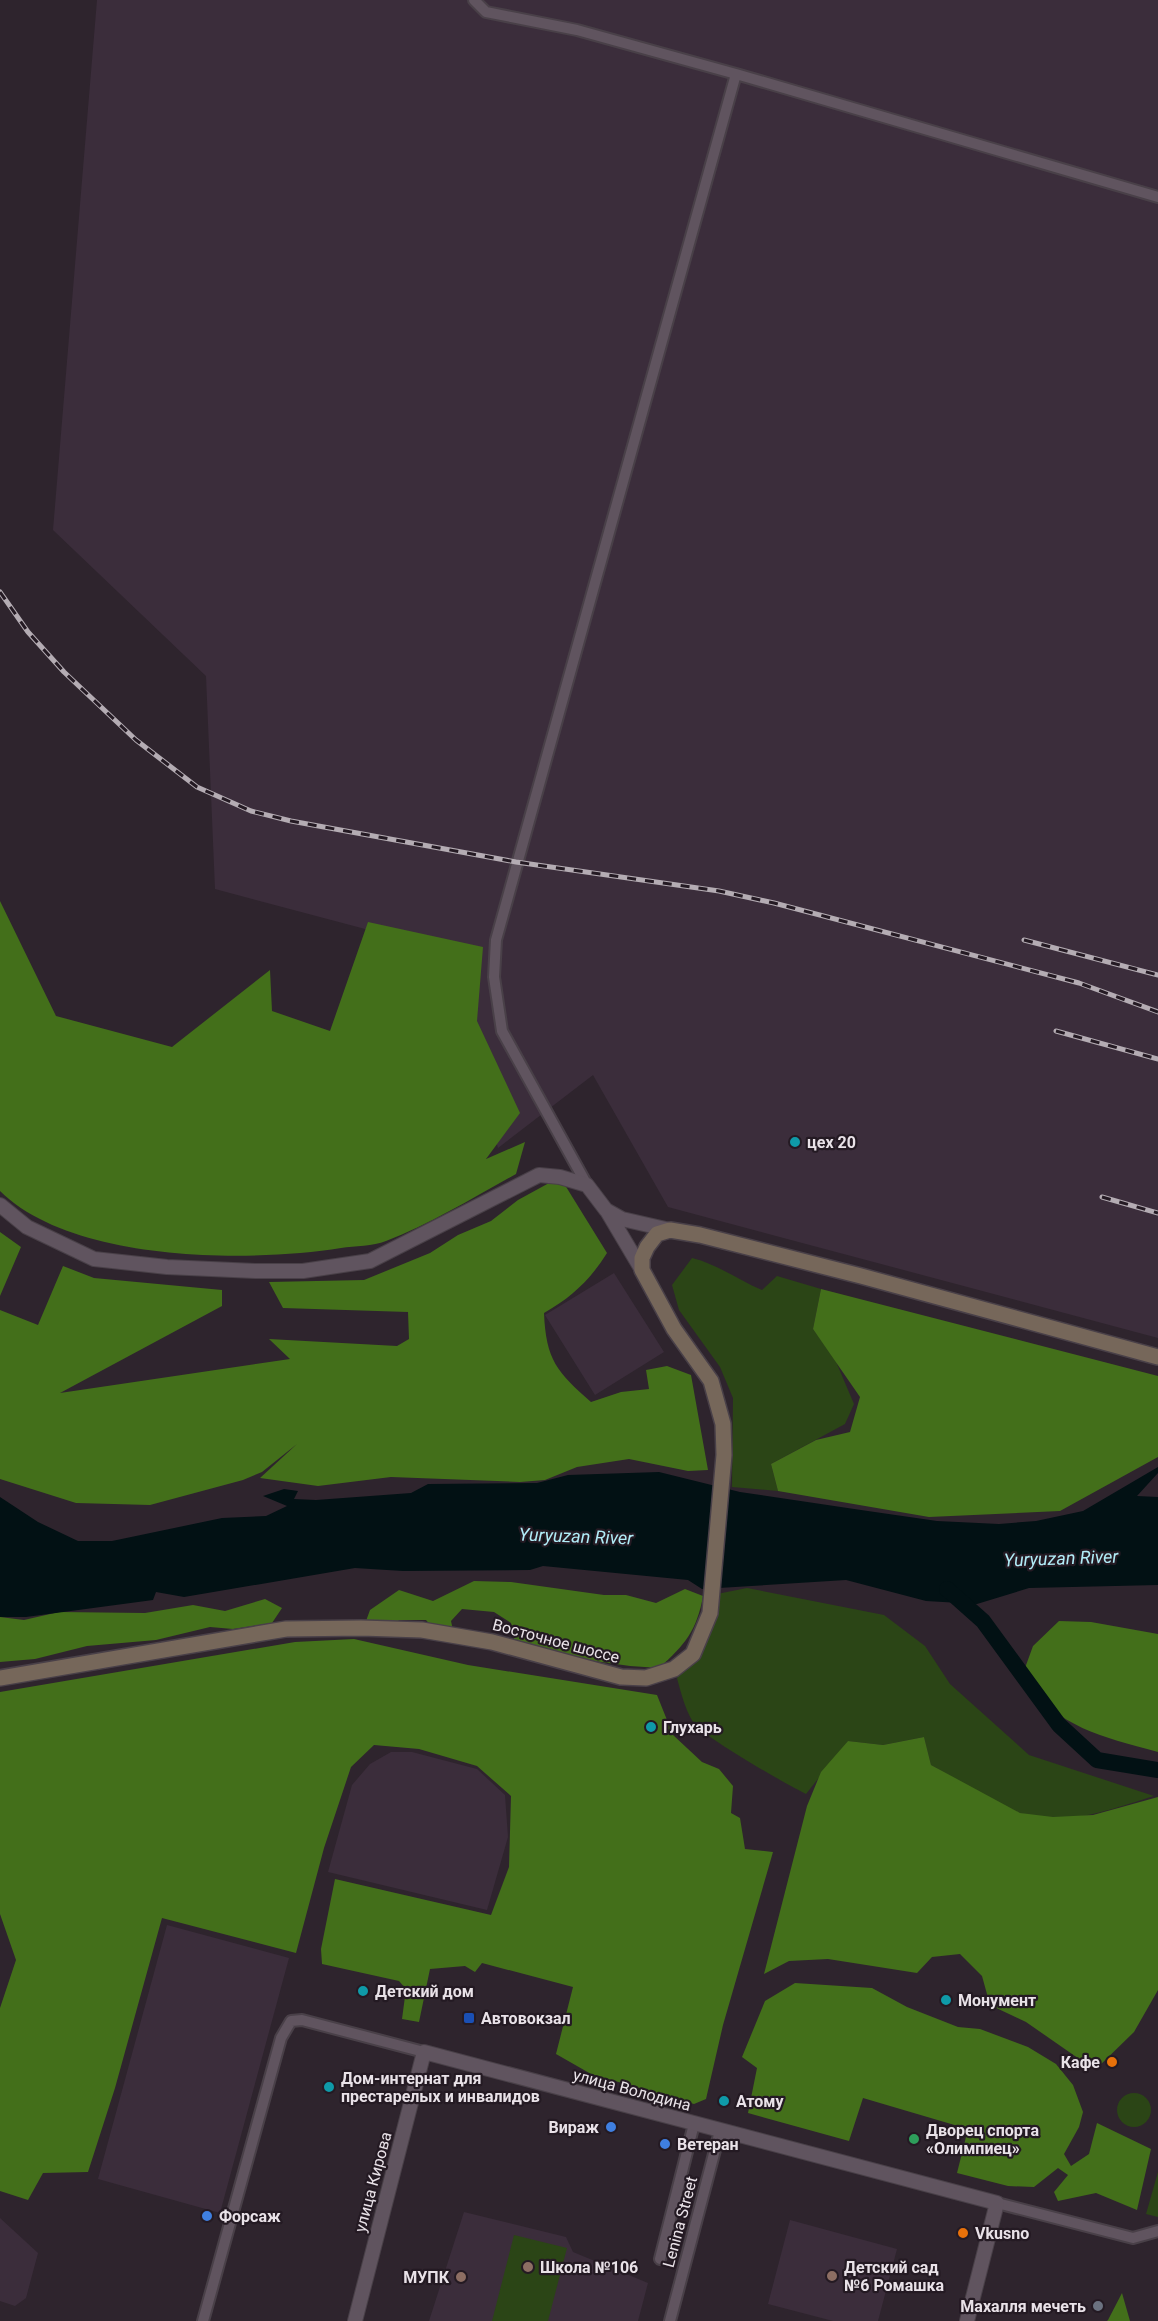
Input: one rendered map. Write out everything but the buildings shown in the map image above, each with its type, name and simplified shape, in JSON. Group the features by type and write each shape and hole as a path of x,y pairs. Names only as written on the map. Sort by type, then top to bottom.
{"main road":[{"path":"642,1270 642,1258 657,1234 670,1230 700,1235 861,1276 1158,1357"},
{"name":"Восточное шоссе","path":"0,1678 286,1629 422,1630 492,1642 621,1677 646,1678 674,1669 693,1654 710,1613 724,1455 723,1424 711,1382 674,1329 642,1270"}],"street":[{"path":"474,0 486,12 577,30 1158,197"},
{"path":"587,1185 502,1031 494,977 496,940 736,74"},
{"path":"0,1205 27,1227 94,1259 167,1267 303,1271 370,1261 538,1175 560,1177 587,1185"},
{"name":"Восточное шоссе","path":"587,1185 606,1209 642,1270"},
{"path":"606,1209 622,1219 670,1230"},
{"name":"улица Володина","path":"203,2321 281,2038 291,2020 302,2020 1133,2238 1158,2230"},
{"name":"улица Кирова","path":"355,2321 424,2052"},
{"name":"Lenina Street","path":"660,2259 694,2124"},
{"name":"Lenina Street","path":"670,2321 720,2131"},
{"path":"967,2321 997,2203"}],"shaded area":[{"path":"97,0 1158,0 1158,1338 668,1207 593,1075 498,1148 433,947 215,889 206,676 53,530"},
{"path":"614,1273 664,1352 595,1395 545,1315"},
{"path":"391,1752 412,1752 477,1769 505,1795 508,1837 487,1910 328,1872 352,1785 370,1764"},
{"path":"167,1925 289,1958 220,2213 98,2179"},
{"name":"Школа №106","path":"464,2212 566,2237 573,2252 648,2283 638,2321 429,2321"},
{"path":"0,2218 38,2253 26,2298 15,2306 0,2301"},
{"name":"Детский сад №6 Ромашка","path":"790,2220 897,2249 878,2321 833,2321 768,2304"}],"green space":[{"path":"0,901 56,1016 172,1047 270,970 272,1011 330,1031 368,922 483,947 477,1021 520,1113 486,1159 525,1142 516,1174 436,1218 386,1241 302,1253 210,1255 162,1252 114,1244 70,1232 31,1214 0,1191"},
{"path":"560,1177 607,1253 580,1287 544,1313 547,1343 556,1364 570,1382 591,1402 621,1392 649,1389 646,1370 667,1366 691,1375 708,1470 688,1471 629,1459 577,1467 545,1480 520,1482 391,1477 318,1486 260,1478 297,1444 262,1472 243,1480 150,1505 76,1503 0,1479 0,1310 38,1325 63,1266 94,1278 222,1290 222,1306 60,1393 290,1359 269,1339 397,1346 409,1339 408,1312 283,1308 269,1282 364,1280 430,1253 458,1235 491,1221 518,1200"},
{"path":"0,1232 21,1247 0,1296"},
{"path":"692,1258 710,1264 762,1290 777,1276 821,1289 813,1329 834,1357 854,1404 845,1424 771,1464 778,1491 732,1487 733,1398 720,1367 679,1310 672,1285"},
{"path":"821,1289 1158,1376 1158,1457 1060,1511 929,1517 778,1491 771,1464 816,1440 850,1432 860,1397 813,1329"},
{"path":"474,1581 511,1582 604,1595 626,1595 656,1603 685,1589 703,1596 689,1636 659,1668 516,1650 511,1623 494,1612 462,1609 451,1621 454,1635 437,1633 426,1620 399,1620 394,1625 366,1621 370,1610 399,1590 433,1601"},
{"path":"747,1588 884,1615 925,1646 950,1684 1029,1755 1154,1796 1105,1811 1071,1818 1054,1819 1020,1813 987,1798 931,1765 924,1737 883,1745 848,1741 806,1794 746,1760 700,1729 690,1717 680,1689 677,1678 689,1665 717,1594"},
{"path":"265,1599 282,1608 272,1623 233,1629 210,1627 156,1640 87,1646 35,1659 0,1662 0,1617 24,1620 59,1612 145,1613 193,1605 225,1611"},
{"path":"1059,1621 1091,1622 1158,1634 1158,1752 1117,1741 1082,1728 1051,1709 1021,1679 1033,1646"},
{"path":"354,1639 468,1665 657,1695 673,1735 702,1762 719,1769 733,1786 731,1813 740,1818 745,1849 773,1852 723,2025 706,2099 694,2104 591,2074 556,2054 573,1987 482,1963 475,1972 465,1966 430,1969 419,2022 402,2019 406,1989 399,1981 322,1964 321,1949 335,1879 491,1915 509,1867 511,1796 477,1766 419,1749 374,1745 351,1767 324,1848 296,1953 162,1918 115,2088 88,2172 43,2173 28,2200 0,2191 0,2008 16,1960 0,1914 0,1692 295,1642"},
{"path":"924,1737 931,1765 1020,1813 1053,1817 1093,1815 1158,1797 1158,1990 1134,2032 1095,2070 1026,2022 990,2005 982,1976 960,1954 932,1957 917,1973 828,1959 789,1961 764,1974 807,1806 821,1772 848,1741 883,1745"},
{"path":"795,1983 872,1988 907,2007 958,2027 980,2029 1028,2047 1056,2064 1073,2085 1083,2112 1079,2127 1064,2154 1071,2166 1089,2154 1097,2123 1151,2149 1137,2210 1096,2193 1058,2201 1054,2192 1068,2175 1058,2168 1034,2187 1008,2186 957,2173 968,2129 863,2098 849,2141 748,2113 757,2068 742,2057 765,2001"},
{"path":"1134,2093 1146,2098 1151,2110 1146,2122 1134,2127 1122,2122 1117,2110 1122,2098"},
{"path":"1158,2172 1158,2217 1146,2214"},
{"path":"514,2235 567,2248 548,2321 492,2321"},
{"path":"1122,2293 1130,2321 1107,2321 1108,2320"}],"water":[{"name":"Yuryuzan River","path":"1158,1467 1158,1473 1137,1496 1158,1497 1158,1585 1029,1588 977,1604 926,1601 846,1580 702,1589 688,1580 543,1566 530,1570 403,1571 355,1568 184,1597 156,1592 153,1600 26,1617 0,1617 0,1497 38,1522 78,1541 112,1541 222,1518 266,1516 287,1506 263,1496 284,1489 298,1491 294,1499 316,1500 411,1493 428,1484 537,1483 568,1475 659,1472 740,1492 937,1521 999,1524 1036,1521 1083,1511"}],"waterway":[{"path":"947,1589 983,1621 1059,1725 1097,1760 1158,1770"}],"railway":[{"path":"0,592 28,632 64,672 136,740 197,787 251,811 291,821 516,862 719,891 774,903 1079,983 1158,1012"},
{"path":"1024,940 1158,975"},
{"path":"1056,1031 1158,1059"},
{"path":"1102,1197 1158,1213"}],"place":[{"name":"цех 20","path":"795,1142"},
{"name":"Глухарь","path":"651,1727"},
{"name":"Детский дом","path":"363,1991"},
{"name":"Монумент","path":"946,2000"},
{"name":"Автовокзал","path":"469,2018"},
{"name":"Кафе","path":"1112,2062"},
{"name":"Дом-интернат для престарелых и инвалидов","path":"329,2087"},
{"name":"Атому","path":"724,2101"},
{"name":"Вираж","path":"611,2127"},
{"name":"Дворец спорта «Олимпиец»","path":"914,2139"},
{"name":"Ветеран","path":"665,2144"},
{"name":"Форсаж","path":"207,2216"},
{"name":"Vkusno","path":"963,2233"},
{"name":"Школа №106","path":"528,2267"},
{"name":"Детский сад №6 Ромашка","path":"832,2276"},
{"name":"МУПК","path":"461,2277"},
{"name":"Махалля мечеть","path":"1098,2306"}]}
